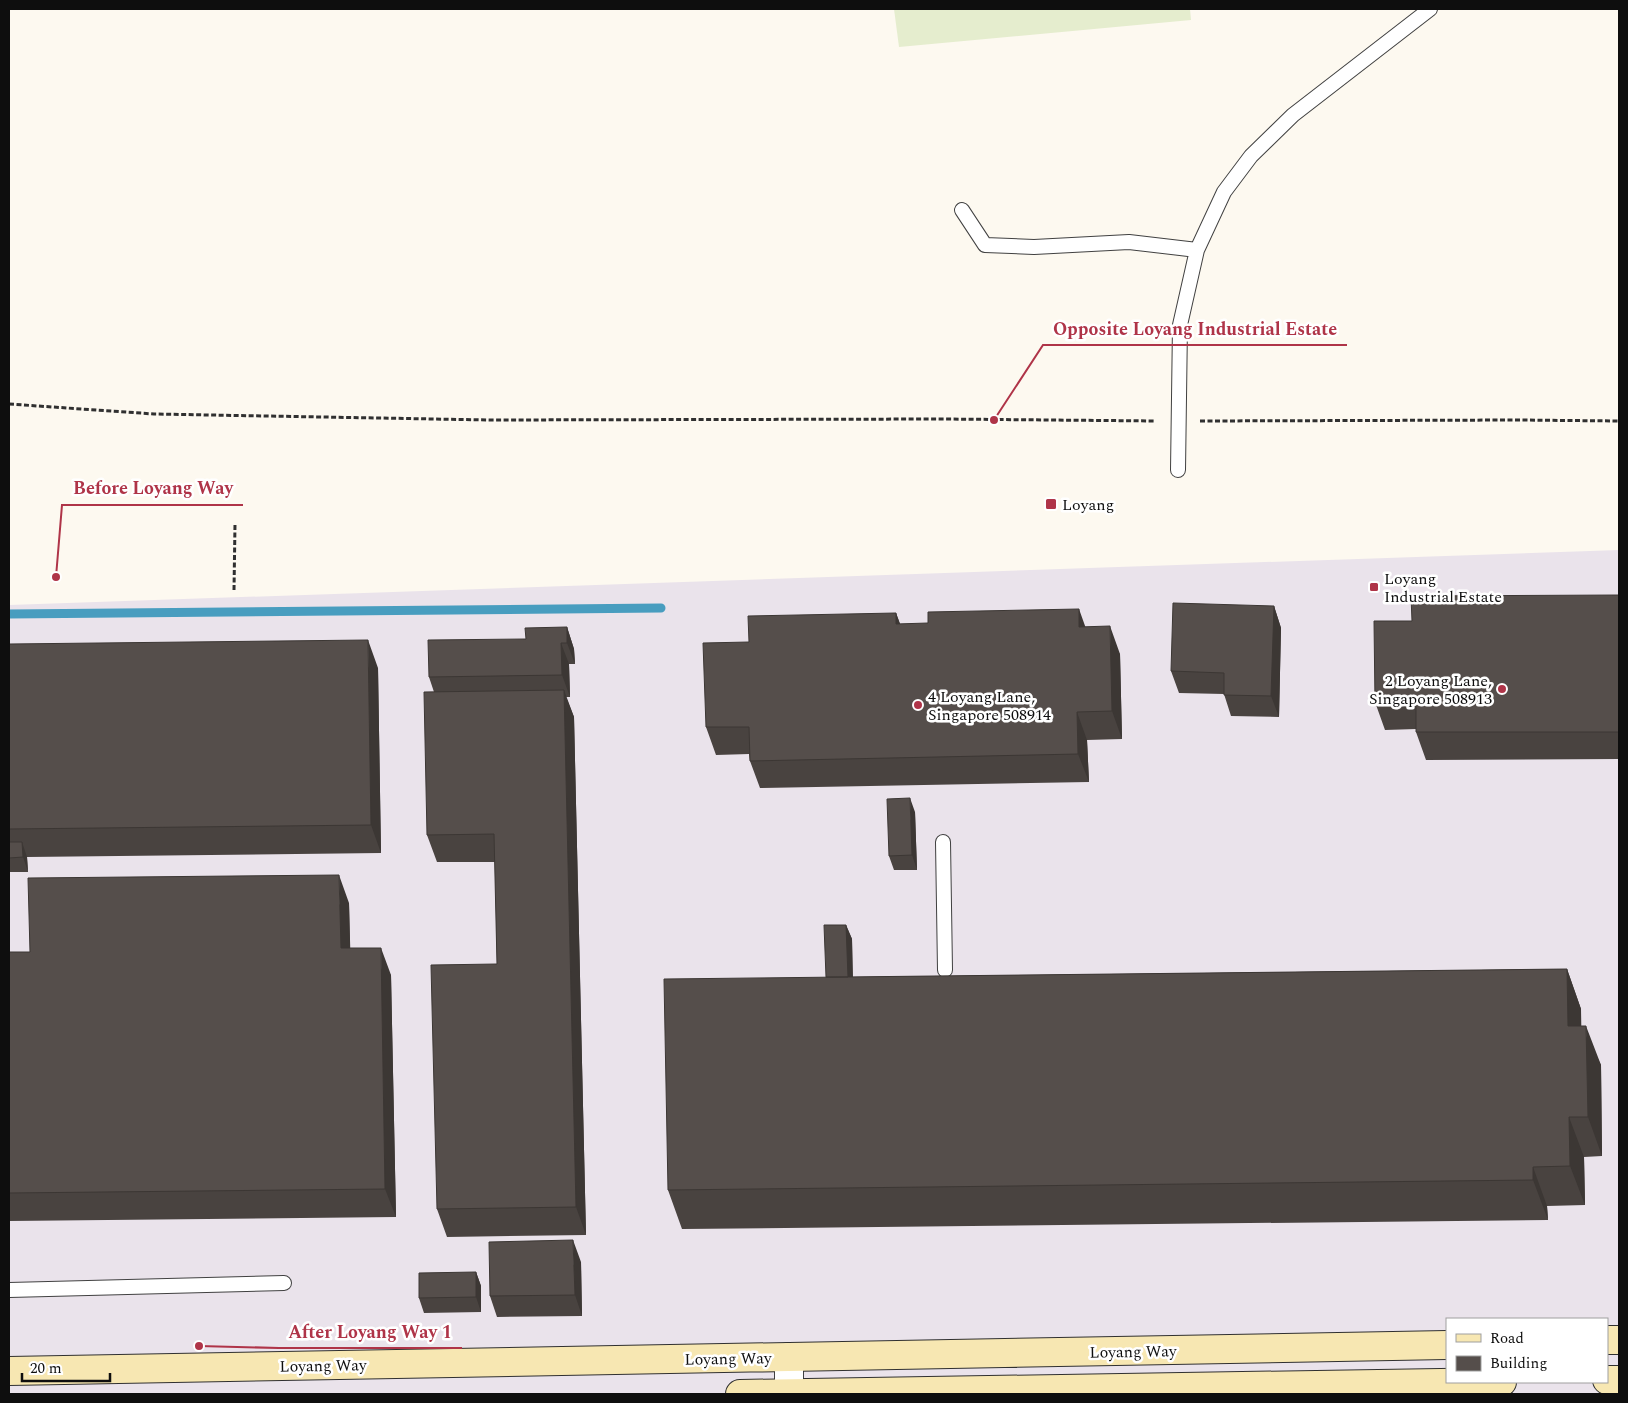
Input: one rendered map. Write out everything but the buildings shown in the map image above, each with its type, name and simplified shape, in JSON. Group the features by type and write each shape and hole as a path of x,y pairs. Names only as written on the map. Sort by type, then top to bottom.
{"main road":[{"name":"Loyang Way","path":"9,1371 1446,1345"},
{"path":"740,1394 1396,1389 1487,1383"}],"street":[{"path":"789,1357 789,1394"}],"lane":[{"path":"1178,470 1180,325 1197,250 1224,192 1251,156 1293,115 1430,9"},
{"path":"962,210 985,245 1034,247 1129,242 1197,250"},
{"path":"943,842 945,970"},
{"path":"9,1290 284,1283"}],"path":[{"path":"9,404 154,414 490,420 1619,421"},
{"path":"234,590 235,524"}],"shaded area":[{"path":"1619,550 1619,1394 9,1394 9,605"}],"green space":[{"path":"894,9 1190,9 1191,20 899,47"}],"waterway":[{"path":"9,614 661,608"}],"place":[{"name":"Opposite Loyang Industrial Estate","path":"994,420"},
{"name":"Loyang","path":"1051,504"},
{"name":"Before Loyang Way","path":"56,577"},
{"name":"Loyang Industrial Estate","path":"1374,587"},
{"name":"2 Loyang Lane, Singapore 508913","path":"1502,689"},
{"name":"4 Loyang Lane, Singapore 508914","path":"918,705"},
{"name":"After Loyang Way 1","path":"199,1346"}]}
